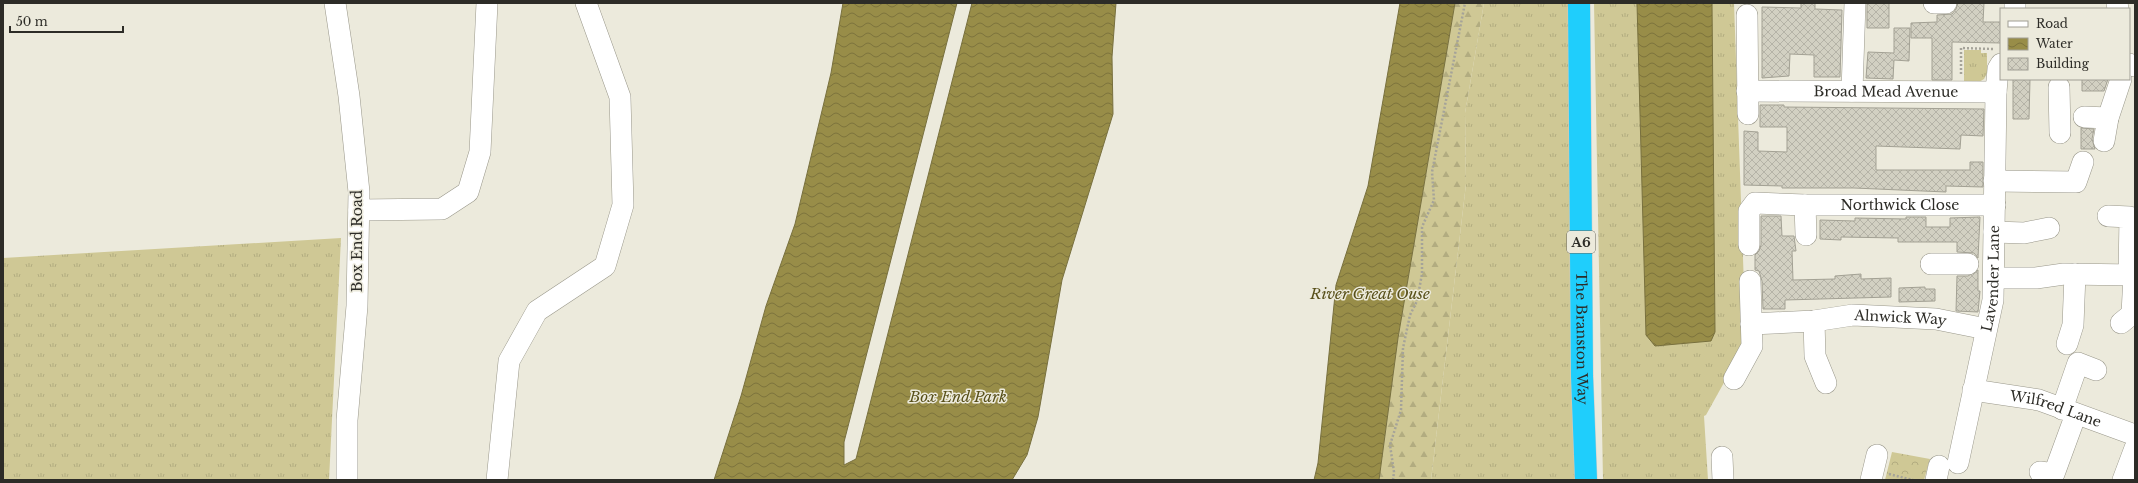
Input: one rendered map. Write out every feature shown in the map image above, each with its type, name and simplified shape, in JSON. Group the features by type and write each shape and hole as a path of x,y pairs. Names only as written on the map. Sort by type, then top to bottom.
{"highway":[{"name":"The Branston Way","path":"1579,3 1582,376 1586,480"}],"street":[{"name":"Box End Road","path":"335,3 350,96 359,210 357,306 346,420 346,480"},
{"path":"359,210 442,209 468,192 480,152 486,3"},
{"path":"497,480 509,361 537,312 605,266 623,205 620,97 586,3"},
{"path":"1852,90 1855,3"},
{"path":"1934,3 1946,3"},
{"path":"1747,15 1748,114"},
{"path":"1996,92 1998,69 2000,66"},
{"path":"2104,141 2108,118 2120,80"},
{"path":"2059,86 2060,133"},
{"name":"Broad Mead Avenue","path":"1747,91 1852,90 1996,92"},
{"name":"Lavender Lane","path":"1944,470 1973,390 1993,300 1983,268 1994,232 1996,92"},
{"path":"2084,117 2108,118"},
{"path":"1994,181 2076,182 2083,162"},
{"name":"Northwick Close","path":"1749,245 1749,211 1755,203 1805,205 1995,205"},
{"path":"1805,205 1806,235"},
{"path":"2108,216 2130,217 2133,275 2132,314 2121,323"},
{"path":"1994,232 2024,233 2049,228"},
{"path":"1930,264 1983,268 2036,278 2075,274 2133,275"},
{"path":"2067,344 2073,325 2075,274"},
{"path":"1734,379 1752,346 1759,324 1750,281"},
{"name":"Alnwick Way","path":"1759,324 1814,321 1853,315 1936,319 1986,329"},
{"path":"1814,321 1815,356 1826,383"},
{"path":"2040,472 2054,474 2069,411 2078,363 2096,370"},
{"name":"Wilfred Lane","path":"1973,390 2039,400 2135,435"},
{"path":"2125,477 2135,448"},
{"path":"1722,458 1723,480"}],"path":[{"path":"1393,480 1394,472 1390,446 1401,410 1403,348 1410,315 1417,301 1422,274 1422,227 1434,200 1432,172 1465,3"},
{"path":"1960,91 1961,48 2000,49"},
{"path":"1874,469 1913,480"}],"green space":[{"path":"1455,3 1484,3 1465,113 1466,184 1431,480 1379,480 1398,338"},
{"path":"1484,3 1570,3 1577,480 1431,480 1466,184 1465,113"},
{"path":"1594,3 1734,3 1746,343 1706,415 1704,416 1708,480 1603,480"},
{"path":"1964,50 1981,50 1981,53 1987,53 1987,73 1984,79 1979,82 1964,81"},
{"path":"341,238 329,480 3,480 3,258"},
{"path":"1892,452 1930,459 1924,480 1885,480"}],"water":[{"name":"Box End Park","path":"843,3 957,3 844,442 844,465 856,459 972,3 1116,3 1112,57 1113,114 1062,280 1038,417 1027,455 1012,480 714,480 741,396 766,306 795,224 831,73"},
{"name":"River Great Ouse","path":"1400,3 1455,3 1398,338 1379,480 1314,480 1318,463 1336,285 1368,186"},
{"path":"1637,3 1712,3 1715,332 1711,341 1655,346 1646,335"}],"building":[{"path":"1801,3 1815,3 1815,9 1842,10 1840,77 1814,77 1814,55 1790,54 1789,76 1762,78 1762,7 1801,8"},
{"path":"1867,3 1889,3 1889,28 1867,28"},
{"path":"1958,3 1984,3 1983,22 2000,22 2000,43 1952,42 1952,80 1932,80 1932,38 1911,38 1911,23 1937,22 1937,15 1952,14"},
{"path":"1894,28 1910,28 1909,61 1894,60 1893,79 1866,78 1868,52 1894,53"},
{"path":"2013,80 2030,80 2029,119 2013,119"},
{"path":"2082,80 2108,80 2104,91 2082,91"},
{"path":"1760,105 1784,105 1784,107 1984,109 1983,136 1961,135 1960,149 1876,146 1876,170 1970,170 1970,162 1983,162 1983,187 1946,186 1946,192 1854,188 1782,188 1782,186 1744,185 1744,131 1758,132 1758,151 1787,152 1787,127 1760,127"},
{"path":"2081,128 2094,129 2092,139 2095,149 2081,149"},
{"path":"1761,216 1781,216 1782,236 1794,236 1796,251 1792,251 1793,280 1835,279 1835,276 1861,274 1861,279 1891,278 1891,297 1785,300 1785,309 1763,309 1762,281 1759,271 1755,270 1755,255 1759,251 1761,245"},
{"path":"1906,217 1926,217 1926,227 1950,227 1950,218 1980,217 1978,258 1974,253 1957,252 1957,242 1898,242 1898,238 1841,237 1841,240 1820,239 1820,220 1855,221 1855,218 1906,219"},
{"path":"1978,270 1978,291 1980,291 1978,312 1956,311 1957,276 1968,276"},
{"path":"1925,287 1925,289 1935,289 1935,301 1899,302 1899,288"}]}
